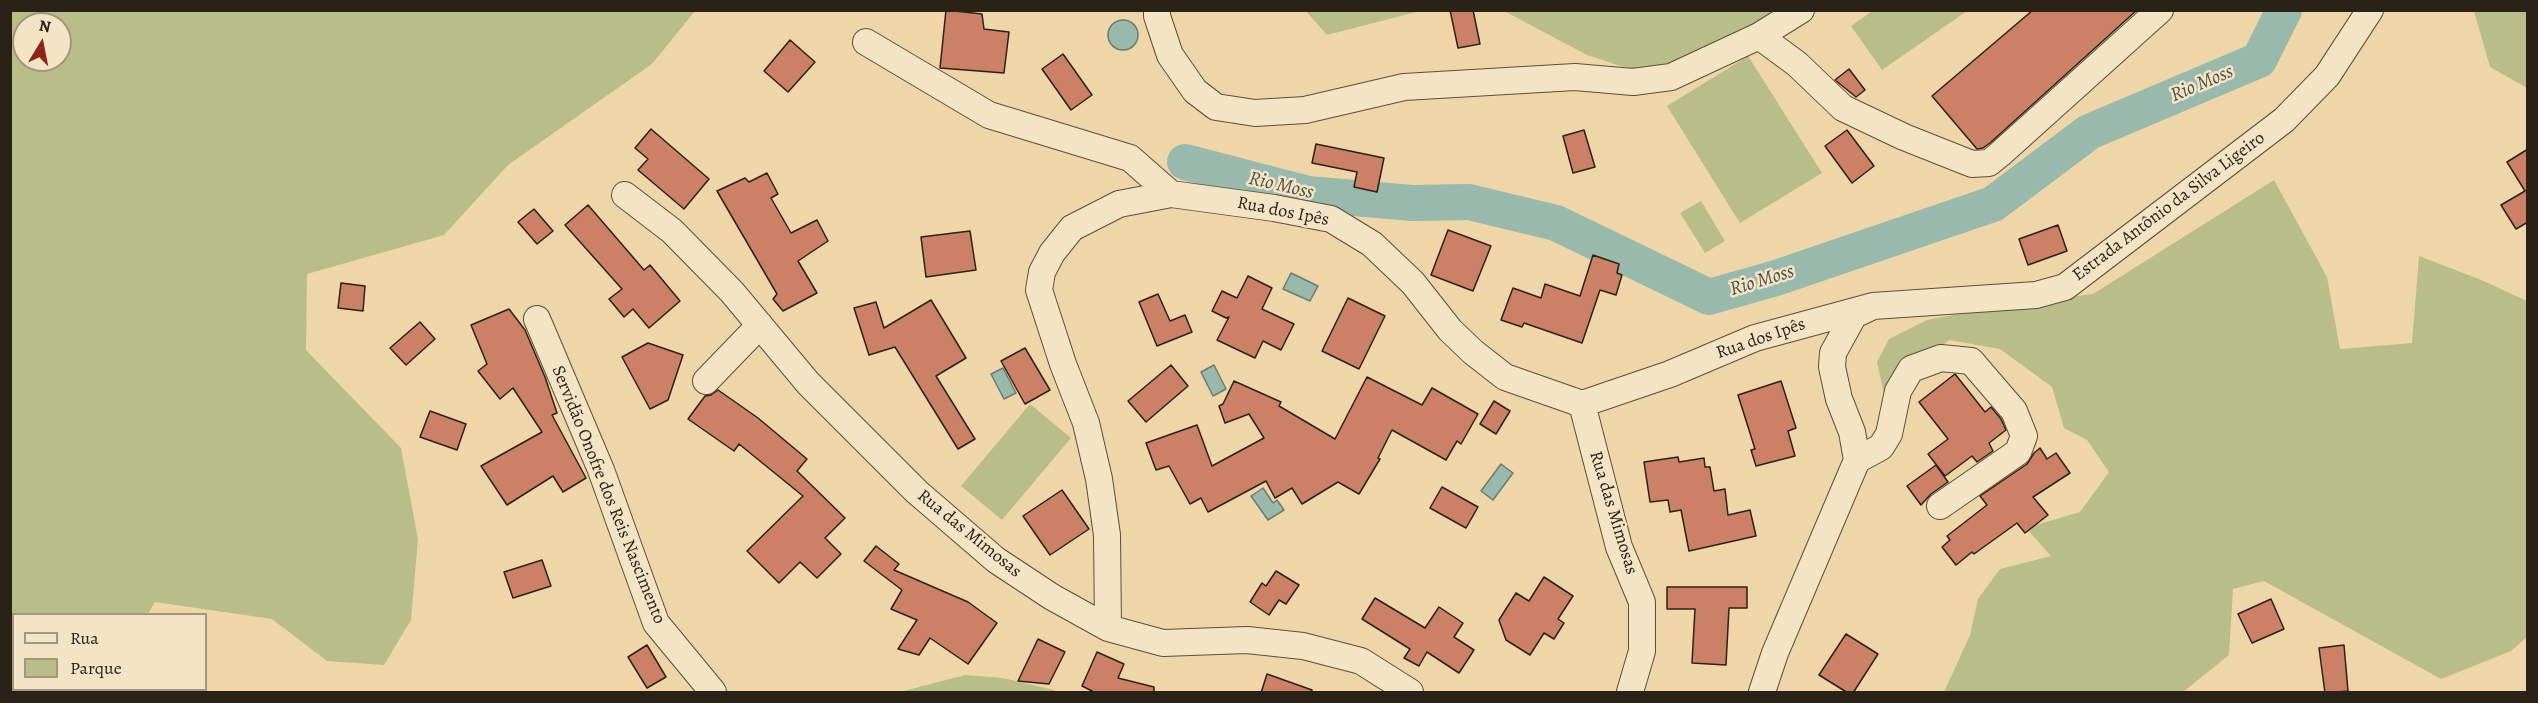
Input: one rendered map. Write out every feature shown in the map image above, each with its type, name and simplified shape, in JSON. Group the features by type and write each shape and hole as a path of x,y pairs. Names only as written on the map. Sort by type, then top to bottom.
{"street":[{"path":"1157,10 1170,55 1195,91 1216,107 1255,113 1305,110 1404,87 1575,76 1633,82 1671,77 1759,36 1802,10"},
{"path":"1759,36 1797,64 1843,108 1904,137 1972,164 1989,163 2160,10"},
{"name":"Estrada Antônio da Silva Ligeiro","path":"1873,306 2036,295 2065,287 2284,120 2327,76 2370,10"},
{"path":"866,42 989,116 1130,158 1171,194"},
{"name":"Rua dos Ipês","path":"1108,628 1107,535 1099,479 1086,423 1063,364 1039,290 1042,272 1052,252 1072,228 1119,204 1171,194 1274,208 1331,219 1372,244 1413,283 1450,330 1505,377 1582,404 1670,374 1755,338 1873,306"},
{"name":"Rua das Mimosas","path":"625,195 672,231 732,292 808,383 917,492 996,560 1053,597 1108,628 1163,643 1247,640 1303,646 1361,661 1410,693"},
{"path":"1762,693 1775,653 1857,460 1852,432 1839,399 1832,367 1833,353 1854,315 1873,306"},
{"name":"Servidão Onofre dos Reis Nascimento","path":"537,319 601,470 656,623 713,693"},
{"path":"706,381 760,325"},
{"path":"1857,460 1881,447 1889,434 1898,391 1911,369 1941,358 1971,361 2014,411 2024,436 2018,452 1940,506"},
{"name":"Rua das Mimosas","path":"1582,404 1619,547 1642,602 1642,651 1630,693"}],"green space":[{"path":"1874,10 1967,11 1882,70 1851,26"},
{"path":"10,11 695,11 652,64 508,165 444,235 307,274 306,350 401,448 418,539 411,620 384,665 327,661 272,619 155,602 149,613 12,613 12,691 161,691 11,692"},
{"path":"1306,11 1420,11 1327,35"},
{"path":"1504,11 1813,11 1733,54 1639,72 1587,55"},
{"path":"2474,11 2527,11 2527,88 2490,67"},
{"path":"1748,56 1822,173 1740,223 1667,106"},
{"path":"2274,180 2327,277 2340,349 2412,343 2419,256 2479,279 2527,301 2527,637 2511,651 2441,679 2264,581 2233,589 2229,655 2183,692 1944,692 1970,635 1978,599 2000,569 2051,556 2026,528 2080,512 2109,472 2087,440 2064,428 2052,387 2000,349 1949,340 1918,365 1893,435 1877,362 1889,339 1927,320 2019,303 2093,294"},
{"path":"1701,201 1725,241 1705,253 1680,213"},
{"path":"1030,404 1071,438 1002,520 961,486"},
{"path":"965,675 1003,678 1057,692 900,692"}],"shaded area":[{"path":"1123,20 1134,24 1138,35 1134,46 1123,50 1112,46 1108,35 1112,24"},
{"path":"1291,273 1318,286 1310,301 1283,289"},
{"path":"1214,365 1226,389 1213,396 1201,372"},
{"path":"1003,368 1016,393 1004,399 991,374"},
{"path":"1501,464 1513,473 1493,500 1481,491"},
{"path":"1263,488 1273,503 1277,500 1284,510 1268,520 1251,496"}],"building":[{"path":"946,10 982,14 984,29 1009,32 1004,73 940,68"},
{"path":"1450,10 1473,10 1480,44 1458,48"},
{"path":"2033,10 2137,10 1990,143 1977,149 1932,96"},
{"path":"790,40 815,62 788,92 764,71"},
{"path":"1063,54 1092,95 1071,110 1042,69"},
{"path":"1849,69 1865,90 1856,97 1835,80"},
{"path":"651,129 709,179 684,209 638,170 648,159 635,148"},
{"path":"1584,130 1595,167 1573,173 1563,136"},
{"path":"1847,130 1874,166 1852,183 1825,146"},
{"path":"1316,144 1384,158 1377,192 1354,187 1357,172 1312,163"},
{"path":"2528,149 2528,222 2516,229 2501,205 2525,191 2507,162"},
{"path":"767,173 778,194 771,198 791,233 817,220 828,241 798,261 817,293 783,311 773,299 777,294 717,191 745,178 749,182"},
{"path":"588,205 644,270 650,265 680,301 649,328 633,309 624,317 609,299 622,289 565,225"},
{"path":"534,209 553,231 537,244 518,222"},
{"path":"2058,225 2067,251 2028,265 2019,239"},
{"path":"1448,230 1491,246 1473,291 1431,275"},
{"path":"970,231 976,270 926,277 921,237"},
{"path":"1593,255 1619,264 1617,273 1622,275 1616,295 1600,290 1582,343 1524,323 1522,327 1501,320 1513,288 1541,298 1545,284 1580,296"},
{"path":"1248,276 1272,288 1262,309 1294,324 1281,350 1263,341 1255,358 1217,340 1229,317 1226,318 1212,311 1222,291 1237,298"},
{"path":"341,283 365,286 363,311 338,308"},
{"path":"1158,294 1170,321 1185,315 1192,332 1157,346 1139,302"},
{"path":"1348,298 1385,316 1359,369 1322,351"},
{"path":"931,300 966,358 936,376 975,439 958,449 895,347 869,355 854,308 876,302 884,328"},
{"path":"509,309 525,330 557,413 552,415 586,478 563,492 553,476 507,505 481,466 542,432 513,388 500,399 478,371 487,364 471,325"},
{"path":"420,322 435,339 406,365 390,348"},
{"path":"648,343 683,355 668,400 650,409 622,357"},
{"path":"1025,348 1050,390 1025,404 1001,361"},
{"path":"1171,365 1188,386 1146,422 1128,401"},
{"path":"1955,374 1985,412 1991,407 2001,419 2006,430 1989,443 1993,451 1977,462 1972,456 1945,476 1928,454 1948,439 1919,402"},
{"path":"1367,377 1422,405 1432,388 1478,414 1461,444 1457,441 1446,460 1392,430 1378,458 1380,459 1359,494 1338,482 1302,504 1292,488 1275,498 1266,481 1208,512 1201,498 1190,504 1169,466 1156,470 1146,443 1197,425 1212,466 1264,438 1249,414 1225,423 1219,406 1223,404 1234,381 1281,402 1279,406 1335,439"},
{"path":"1781,381 1796,428 1788,431 1795,456 1756,466 1751,450 1755,449 1738,395"},
{"path":"718,390 758,418 807,459 797,471 845,518 825,538 841,554 817,578 800,562 779,583 747,551 803,496 739,444 734,451 688,419 705,396"},
{"path":"1494,401 1510,411 1496,434 1480,424"},
{"path":"430,411 466,424 457,450 420,437"},
{"path":"2040,448 2047,459 2056,453 2070,473 2033,497 2048,515 2025,533 2017,523 1956,565 1942,547 1950,540 1947,536 1987,505 1980,496 2027,464"},
{"path":"1678,457 1679,462 1704,458 1705,467 1710,467 1714,491 1725,489 1728,515 1750,510 1756,536 1689,551 1681,510 1670,512 1668,500 1650,502 1644,462"},
{"path":"1936,465 1948,482 1931,494 1921,505 1907,486"},
{"path":"1442,487 1478,507 1466,528 1430,508"},
{"path":"1062,490 1089,529 1050,555 1023,516"},
{"path":"876,546 899,564 894,570 968,602 997,623 968,664 930,638 919,655 898,649 917,620 891,609 902,590 864,561"},
{"path":"542,560 551,586 513,598 504,572"},
{"path":"1276,571 1299,585 1286,604 1279,600 1269,615 1250,602 1262,583 1266,586"},
{"path":"1544,577 1573,596 1558,619 1564,623 1554,639 1544,633 1530,655 1506,640 1499,620 1516,593 1529,601"},
{"path":"1667,587 1747,587 1747,608 1729,608 1726,665 1692,663 1695,609 1667,609"},
{"path":"1375,598 1425,628 1439,607 1463,623 1454,637 1474,650 1459,673 1427,652 1419,666 1404,658 1410,649 1362,619"},
{"path":"2271,599 2284,629 2252,643 2238,614"},
{"path":"1846,634 1878,654 1853,693 1848,693 1819,675"},
{"path":"1038,639 1065,652 1049,684 1018,681"},
{"path":"647,645 666,677 647,688 628,657"},
{"path":"2344,645 2348,691 2325,693 2319,648"},
{"path":"1097,652 1124,664 1118,678 1154,687 1154,693 1096,693 1082,686"},
{"path":"1267,674 1312,690 1312,693 1261,693"}],"waterway":[{"name":"Rio Moss","path":"1185,162 1308,194 1412,203 1469,202 1556,223 1709,297 1776,278 1993,204 2089,132 2259,60 2284,10"}]}
